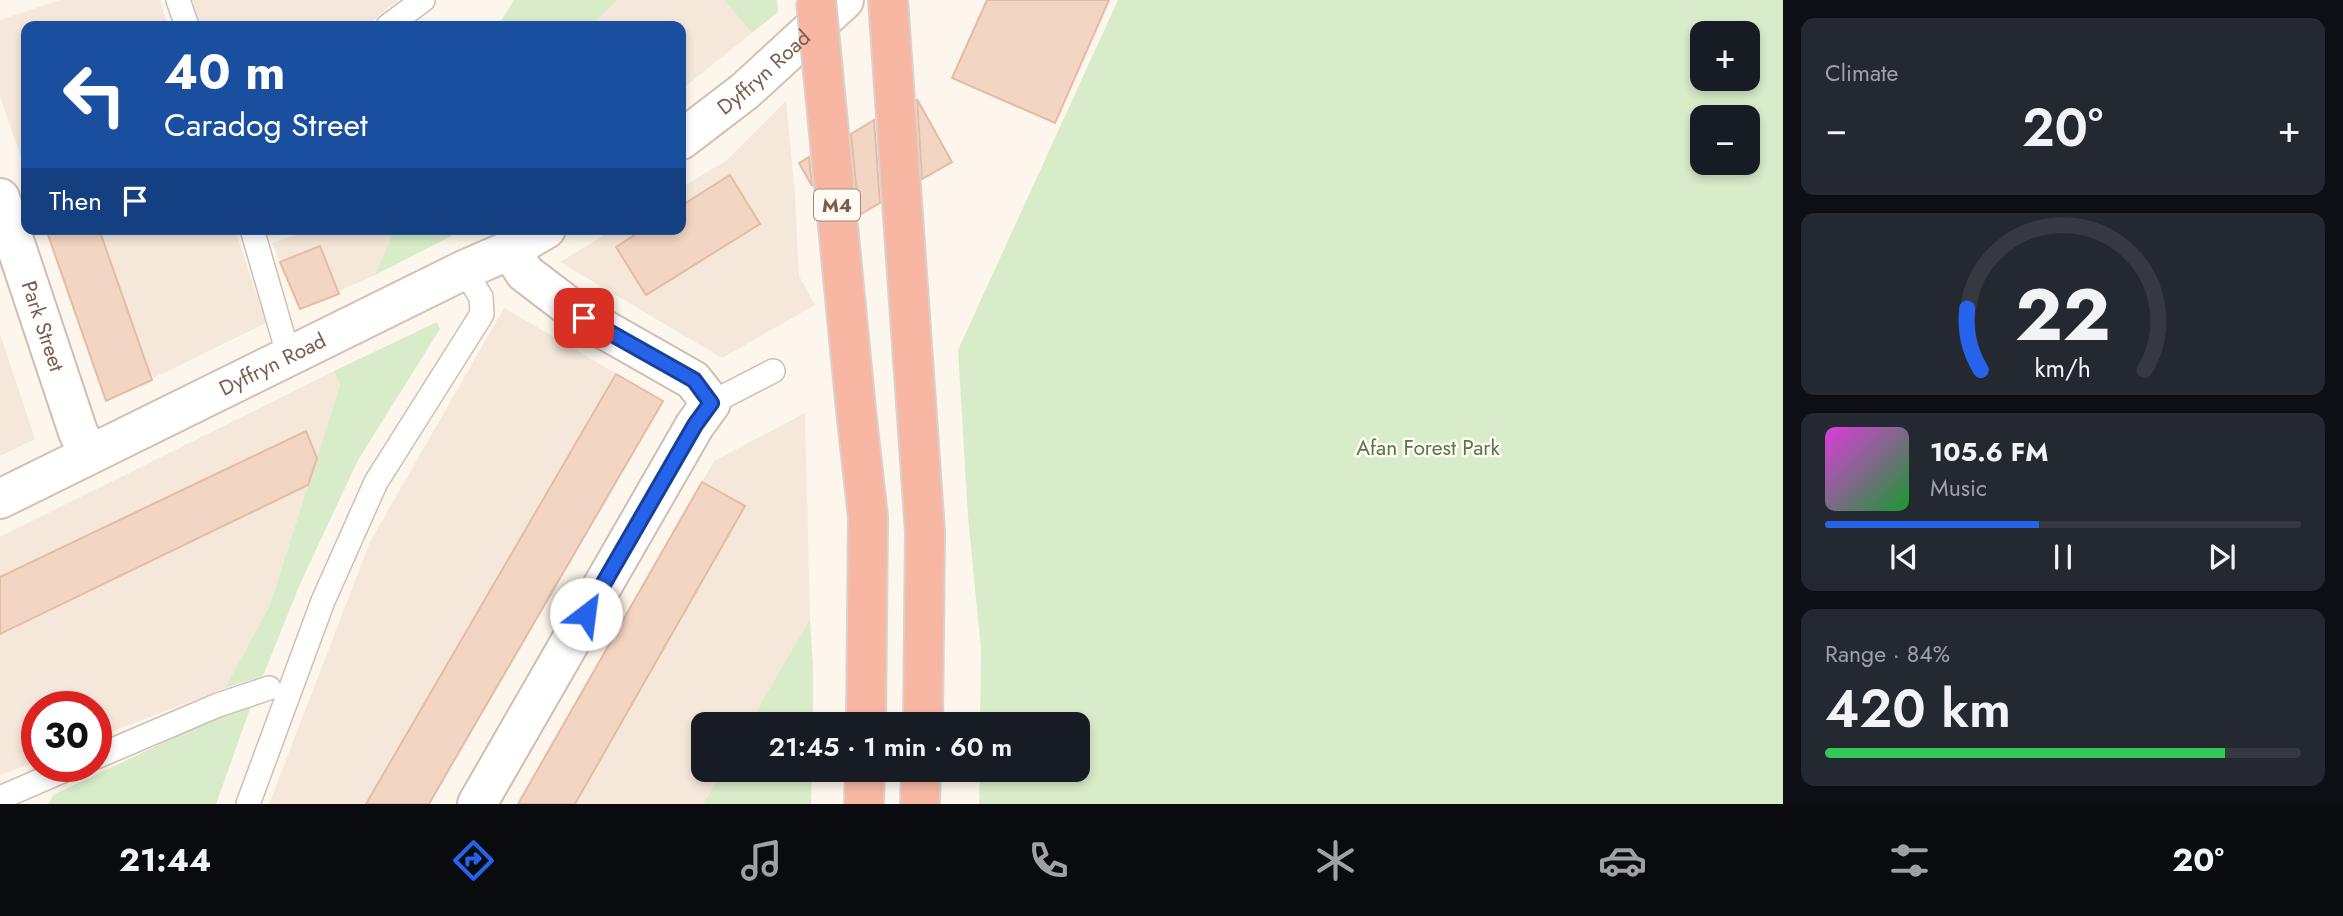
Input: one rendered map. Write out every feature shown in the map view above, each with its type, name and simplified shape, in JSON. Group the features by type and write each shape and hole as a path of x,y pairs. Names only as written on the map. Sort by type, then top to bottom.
{"highway":[{"name":"M4","path":"816,0 868,517 866,712"},
{"path":"888,0 925,532 923,712"},
{"path":"864,804 865,782"},
{"path":"920,804 921,782"}],"street":[{"name":"Dyffryn Road","path":"686,136 745,91 844,0"},
{"name":"Park Street","path":"0,198 78,432 89,454"},
{"name":"Dyffryn Road","path":"0,499 536,235"},
{"path":"477,804 695,425 711,403 694,380 584,318 525,273 510,250"}],"lane":[{"path":"178,0 185,21"},
{"path":"395,21 423,0"},
{"path":"254,235 289,357"},
{"path":"248,804 323,601 376,482 482,314 481,297 464,270"},
{"path":"711,403 773,371"},
{"path":"112,750 218,705 269,688"},
{"path":"0,798 37,782"}],"shaded area":[{"path":"60,0 160,0 166,21 21,21 21,157 0,97 0,20"},
{"path":"192,0 399,0 372,21 199,21"},
{"path":"617,0 724,0 752,33 686,86 686,21 596,21"},
{"path":"786,101 799,276 815,305 722,358 560,262 604,235 686,235 686,185 727,160"},
{"path":"48,235 237,235 266,323 106,401"},
{"path":"296,235 392,235 375,275 300,309 272,243"},
{"path":"504,308 663,401 429,804 269,804 370,542"},
{"path":"0,334 35,439 0,456"},
{"path":"334,371 340,385 270,605 225,688 112,732 112,691 21,691 21,767 0,775 0,537"},
{"path":"805,413 810,619 756,712 691,712 691,782 716,782 703,804 518,804 714,461"}],"green space":[{"path":"514,0 617,0 596,21 501,21"},
{"path":"724,0 777,0 778,12 752,33"},
{"name":"Afan Forest Park","path":"1118,0 1783,0 1783,804 979,804 980,782 1090,782 1090,712 980,712 981,650 968,516 958,350"},
{"path":"392,235 453,235 375,275"},
{"path":"437,322 440,329 358,460 300,584 263,676 225,688 270,605 340,385 334,371"},
{"path":"810,619 813,712 756,712"},
{"path":"251,706 216,804 49,804 53,795 80,782 112,782 112,767 220,716"},
{"path":"716,782 812,782 811,804 703,804"}],"building":[{"path":"987,0 1109,0 1055,123 952,78"},
{"path":"917,99 952,162 922,179"},
{"path":"874,120 880,203 859,215 851,134"},
{"path":"809,157 812,186 799,163"},
{"path":"730,175 760,224 646,295 616,247 635,235 686,235 686,203"},
{"path":"48,235 101,235 152,380 106,401"},
{"path":"320,246 339,294 300,309 280,262"},
{"path":"616,374 663,401 429,804 366,804"},
{"path":"306,431 317,458 308,485 0,634 0,577"},
{"path":"702,482 745,506 575,804 518,804"}],"route":[{"path":"584,318 694,380 711,403 695,425 586,614"}]}
